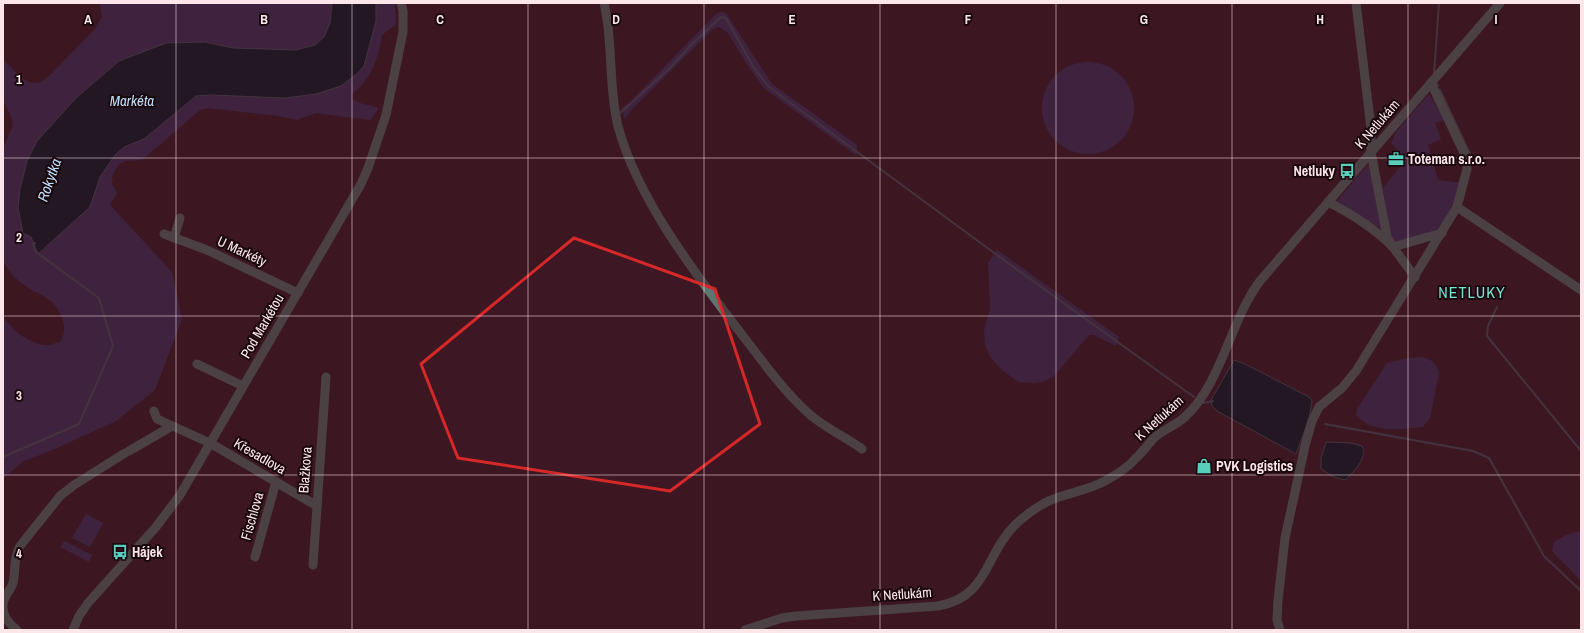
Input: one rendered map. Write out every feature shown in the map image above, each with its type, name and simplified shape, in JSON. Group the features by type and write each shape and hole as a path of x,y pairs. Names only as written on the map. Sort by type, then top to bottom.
{"street":[{"name":"Pod Markétou","path":"73,630 79,616 88,603 151,533 172,506 354,197 368,168 386,115 403,32 402,3"},
{"path":"604,3 618,126 628,157 643,188 662,221 704,286 782,385 817,421 862,449"},
{"path":"1356,3 1371,128 1371,152 1387,237 1415,277"},
{"name":"K Netlukám","path":"745,630 782,618 811,614 938,606 953,602 965,596 979,582 1002,540 1024,517 1049,501 1096,486 1113,476 1136,459 1153,439 1160,433 1175,425 1187,415 1202,396 1214,376 1242,309 1254,289 1500,3"},
{"path":"1280,630 1277,620 1278,600 1285,538 1312,421 1319,407 1342,388 1356,371 1457,207 1467,170 1466,157 1431,83"},
{"path":"1328,202 1351,214 1378,232 1393,247"},
{"path":"1457,207 1581,290"},
{"path":"174,238 180,218"},
{"path":"1393,247 1442,233"},
{"name":"U Markéty","path":"164,234 207,250 298,293"},
{"path":"197,364 243,386"},
{"name":"Blažkova","path":"313,565 326,377"},
{"name":"Křesadlova","path":"154,411 157,419 210,443 317,506"},
{"path":"17,630 7,621 3,606 4,599 13,583 16,556 20,546 60,496 74,485 172,426"},
{"name":"Fischlova","path":"255,557 276,482"}],"highlighted area":[{"path":"574,238 715,289 760,424 670,491 458,458 421,364"}],"shaded area":[{"path":"100,3 332,3 330,23 324,37 315,45 296,50 233,48 205,42 119,61 76,98 54,122 31,237 38,254 90,207 100,177 115,155 124,147 144,139 196,96 211,95 285,98 316,94 364,66 376,21 376,3 395,3 396,24 382,35 373,68 365,81 352,94 352,99 360,103 379,108 370,120 316,113 297,120 279,116 207,108 200,110 142,160 125,161 119,164 112,177 113,181 111,182 117,193 110,205 172,272 182,319 155,390 116,421 22,462 3,479 3,315 6,321 16,332 36,343 43,345 50,345 60,342 64,333 64,323 54,304 18,280 8,269 3,260 3,147 13,126 11,116 3,100 3,59 20,76 30,82 41,82 49,76 95,29 102,17"},
{"path":"717,13 726,13 772,84 857,145 857,156 765,89 750,69 728,33 719,27 713,29 632,109 625,119 621,108 629,103"},
{"path":"1088,62 1106,66 1120,76 1130,90 1134,108 1130,126 1120,140 1106,150 1088,154 1070,150 1056,140 1046,126 1042,108 1046,90 1056,76 1070,66"},
{"path":"1429,94 1444,120 1435,123 1441,139 1428,145 1438,180 1462,183 1454,209 1437,231 1398,243 1391,239 1383,188 1406,159 1391,143 1396,132"},
{"path":"1368,164 1377,196 1384,231 1337,201"},
{"path":"997,250 1119,337 1116,346 1094,335 1089,335 1054,376 1045,381 1035,383 1019,382 1003,371 991,358 985,345 984,330 990,308 988,263"},
{"path":"1419,357 1432,361 1439,373 1430,418 1423,427 1396,429 1378,428 1363,421 1356,415 1357,409 1387,363"},
{"path":"86,514 103,523 90,547 72,538"},
{"path":"1581,531 1581,583 1552,551 1554,542 1566,535"},
{"path":"64,541 92,555 89,562 60,547"}],"water":[{"name":"Markéta","path":"332,3 376,3 376,21 364,66 358,73 341,86 316,94 285,98 211,95 196,96 144,139 124,147 115,155 100,177 90,207 38,254 31,237 23,233 18,208 20,189 27,161 37,141 76,98 119,61 166,43 205,42 233,48 296,50 315,45 324,37 330,23"},
{"path":"1234,360 1245,364 1309,397 1312,401 1309,419 1296,454 1217,411 1212,406 1211,400"},
{"path":"1326,442 1351,443 1362,446 1363,455 1359,465 1345,480 1334,477 1321,469 1321,458"}],"waterway":[{"path":"1434,74 1439,3"},
{"path":"619,114 669,69 692,44 721,17 726,18 754,68 769,87 1001,258 1194,397"},
{"path":"1440,90 1471,156 1471,160"},
{"name":"Rokytka","path":"3,457 79,424 113,346 99,298 36,252 33,244 35,243"},
{"path":"1497,307 1488,326 1487,336 1581,451"},
{"path":"1203,403 1213,401"},
{"path":"1325,424 1473,451 1489,458 1544,556 1581,591"}],"place":[{"name":"Toteman s.r.o.","path":"1396,159"},
{"name":"Netluky","path":"1347,171"},
{"name":"PVK Logistics","path":"1204,466"},
{"name":"Hájek","path":"120,552"}],"district":[{"name":"NETLUKY","path":"1472,292"}]}
